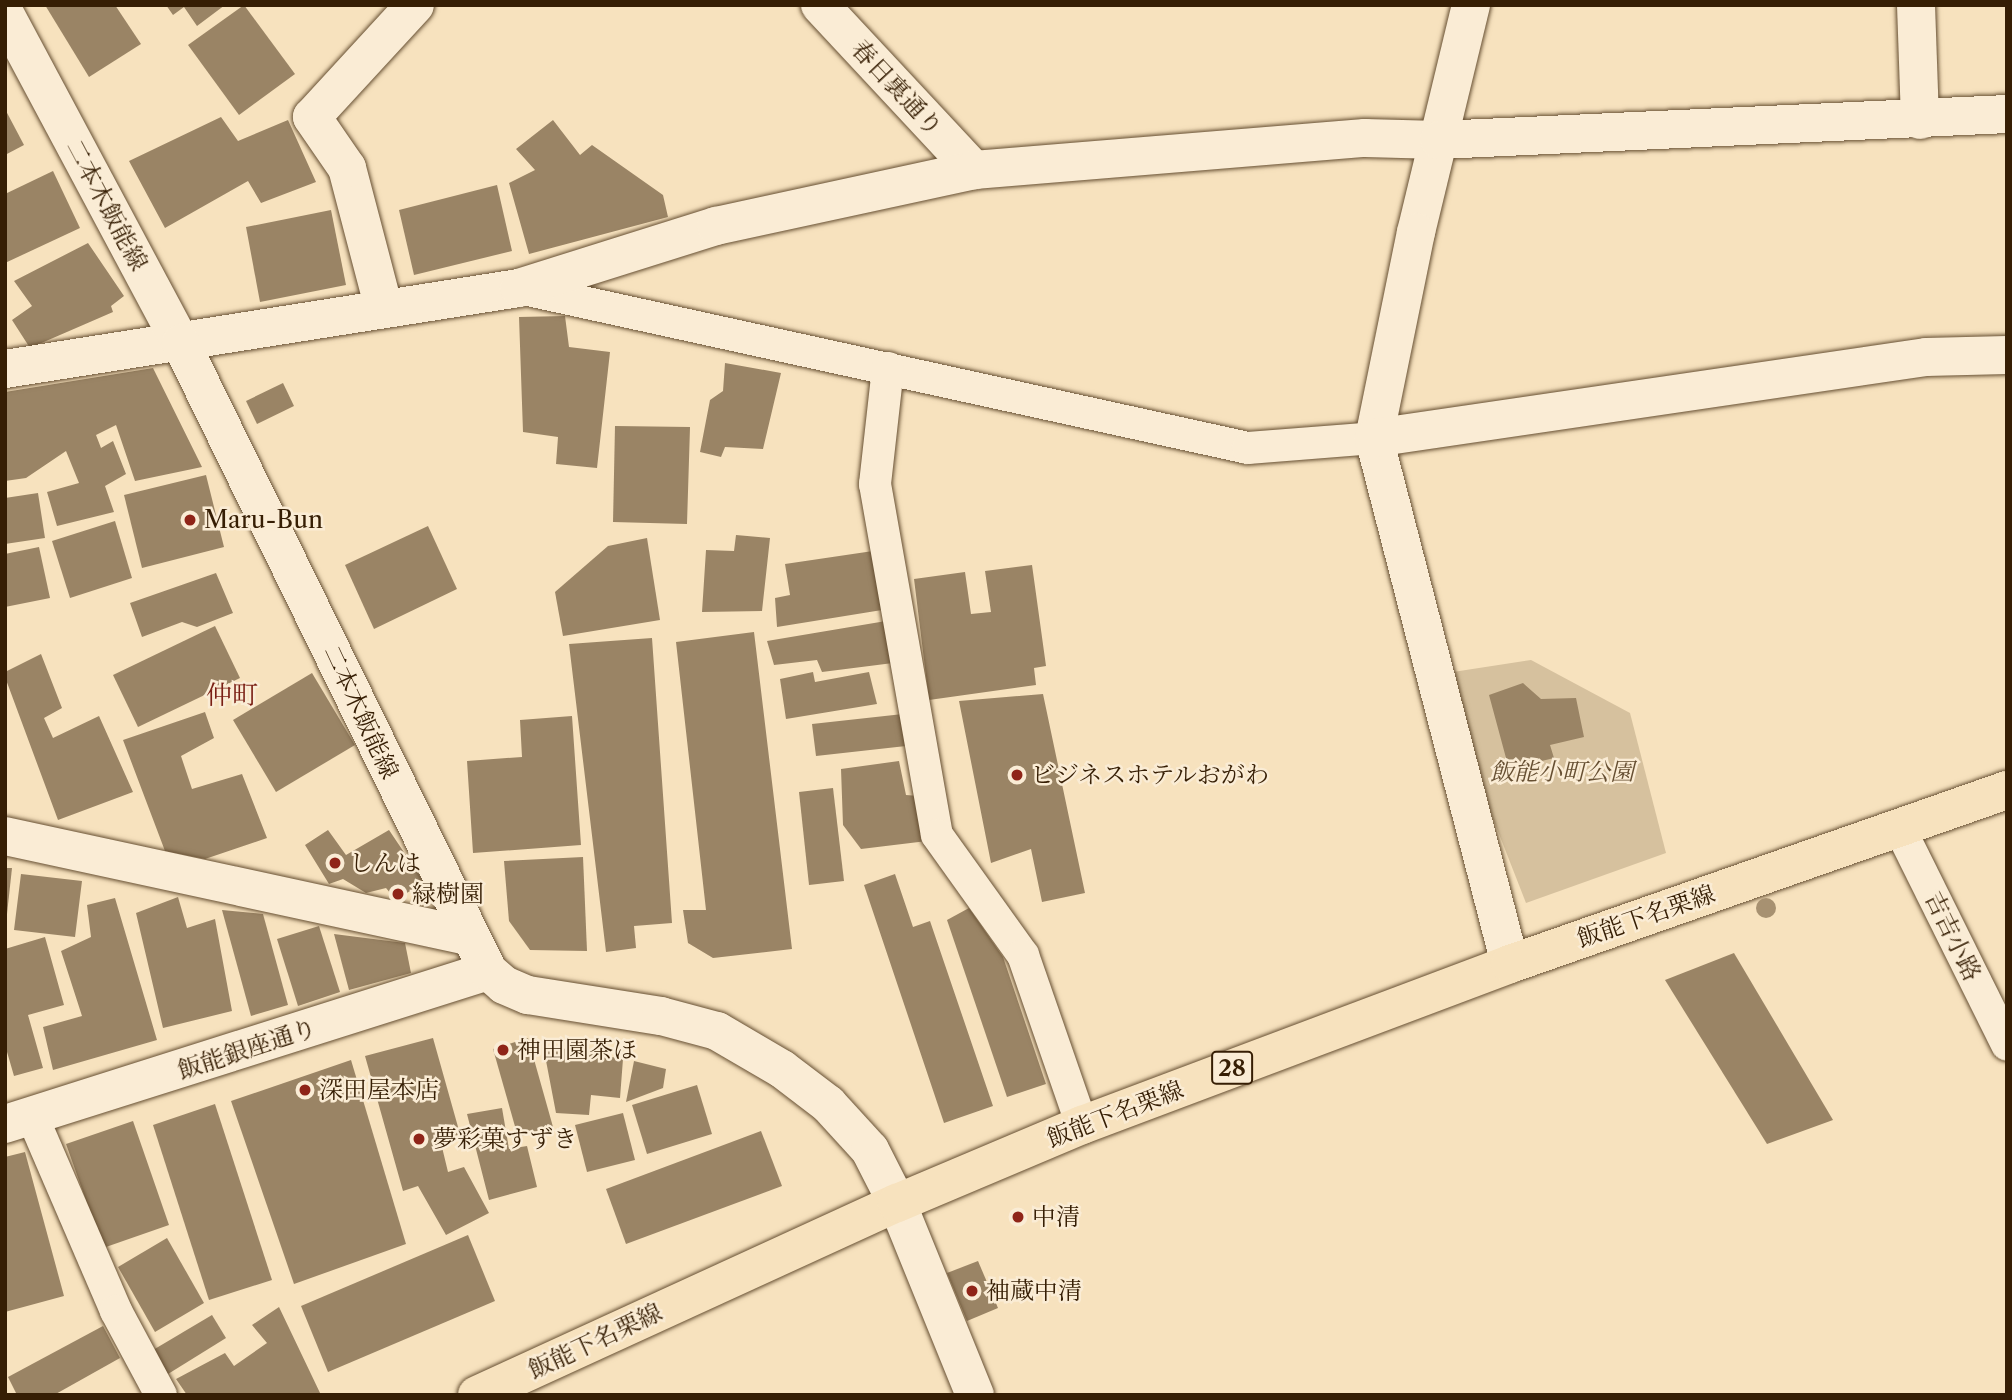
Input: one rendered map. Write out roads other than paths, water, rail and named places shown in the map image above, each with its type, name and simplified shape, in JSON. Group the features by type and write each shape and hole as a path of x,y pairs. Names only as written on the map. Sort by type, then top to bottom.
{"main road":[{"name":"飯能下名栗線","path":"477,1395 897,1203 1082,1125 1510,964 2007,790"}],"street":[{"path":"384,309 347,169 312,117 415,5"},
{"name":"春日裏通り","path":"820,5 974,170"},
{"path":"1471,5 1374,438 1510,964"},
{"path":"1916,5 1920,120"},
{"name":"二本木飯能線","path":"5,14 181,343 467,936 488,971 504,985 528,995 661,1016 717,1031 782,1069 828,1104 870,1150 897,1203 975,1395"},
{"path":"5,369 519,288 716,226 974,170 1365,138 1439,140 2007,114"},
{"path":"1374,438 1926,358 2007,355"},
{"path":"5,836 467,936"},
{"name":"飯能銀座通り","path":"19,1121 488,971"}],"lane":[{"path":"519,288 1248,448 1374,438"},
{"path":"888,368 876,484 937,835 1023,955 1082,1125"},
{"name":"吉吉小路","path":"1899,827 2007,1045"},
{"path":"19,1121 161,1395"}],"place":[{"name":"Maru-Bun","path":"190,520"},
{"name":"ビジネスホテルおがわ","path":"1017,775"},
{"name":"しんは","path":"335,863"},
{"name":"緑樹園","path":"398,894"},
{"name":"神田園茶ほ","path":"503,1050"},
{"name":"深田屋本店","path":"305,1090"},
{"name":"夢彩菓すずき","path":"419,1139"},
{"name":"中清","path":"1018,1217"},
{"name":"袖蔵中清","path":"972,1291"}],"district":[{"name":"仲町","path":"232,696"}],"park label":[{"name":"飯能小町公園","path":"1562,772"}]}
